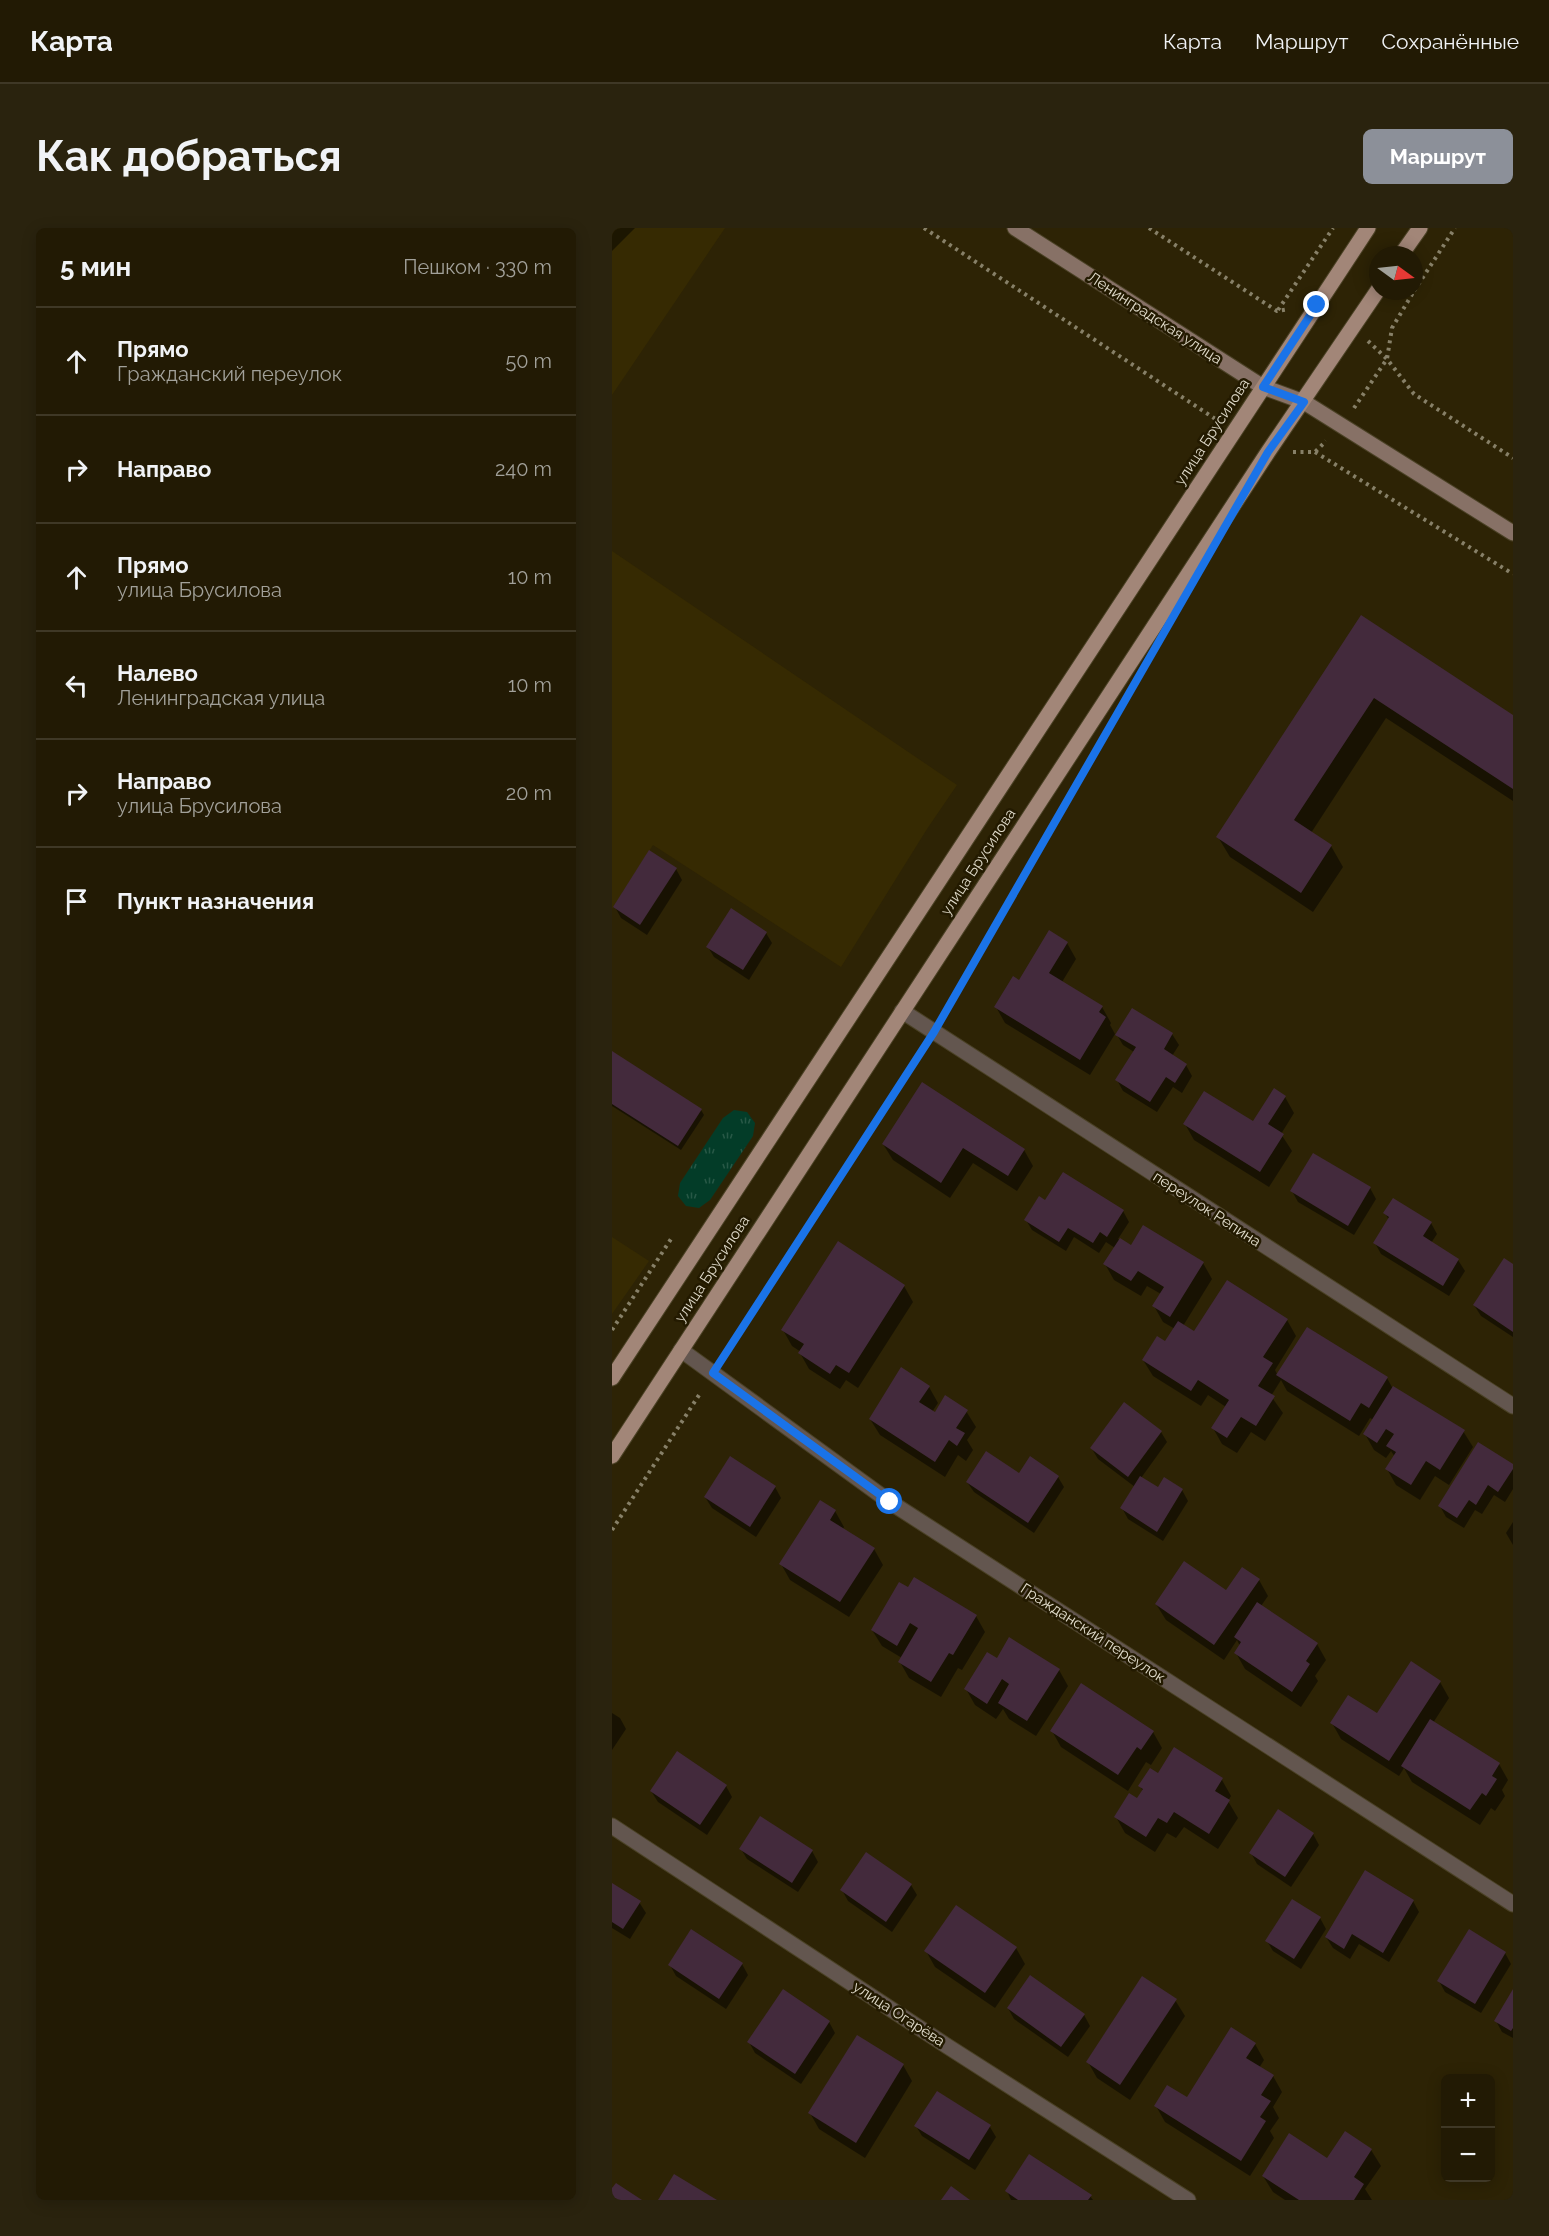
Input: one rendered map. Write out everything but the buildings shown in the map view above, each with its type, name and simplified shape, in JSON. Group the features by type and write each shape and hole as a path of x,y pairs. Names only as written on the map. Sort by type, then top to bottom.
{"main road":[{"name":"Ленинградская улица","path":"1015,228 1263,387 1304,402 1513,533"},
{"name":"улица Брусилова","path":"612,1378 1368,228"},
{"path":"1407,246 1420,228"},
{"name":"улица Брусилова","path":"612,1456 1268,452 1371,300"}],"street":[{"name":"переулок Репина","path":"902,1011 1513,1406"},
{"name":"Гражданский переулок","path":"681,1350 890,1502 1513,1904"},
{"name":"улица Огарёва","path":"612,1826 947,2046 1188,2200"}],"path":[{"path":"924,228 1217,419"},
{"path":"1149,228 1277,311 1317,305"},
{"path":"1277,311 1333,228"},
{"path":"1423,277 1455,228"},
{"path":"1387,359 1392,328 1409,300"},
{"path":"1354,326 1387,359 1414,394 1513,458"},
{"path":"1315,452 1513,574"},
{"path":"612,1530 934,1032 1047,835"},
{"path":"612,1330 671,1239"}],"shaded area":[{"path":"612,228 725,228 612,395"},
{"path":"612,551 957,785 841,967 653,845 612,909"},
{"path":"612,1237 649,1261 612,1314"}],"green space":[{"path":"734,1110 747,1112 755,1123 753,1136 710,1200 699,1208 686,1206 678,1196 680,1183 723,1118"}],"route":[{"path":"890,1502 713,1373 934,1032 1268,452 1304,402 1263,387 1317,305"}]}
